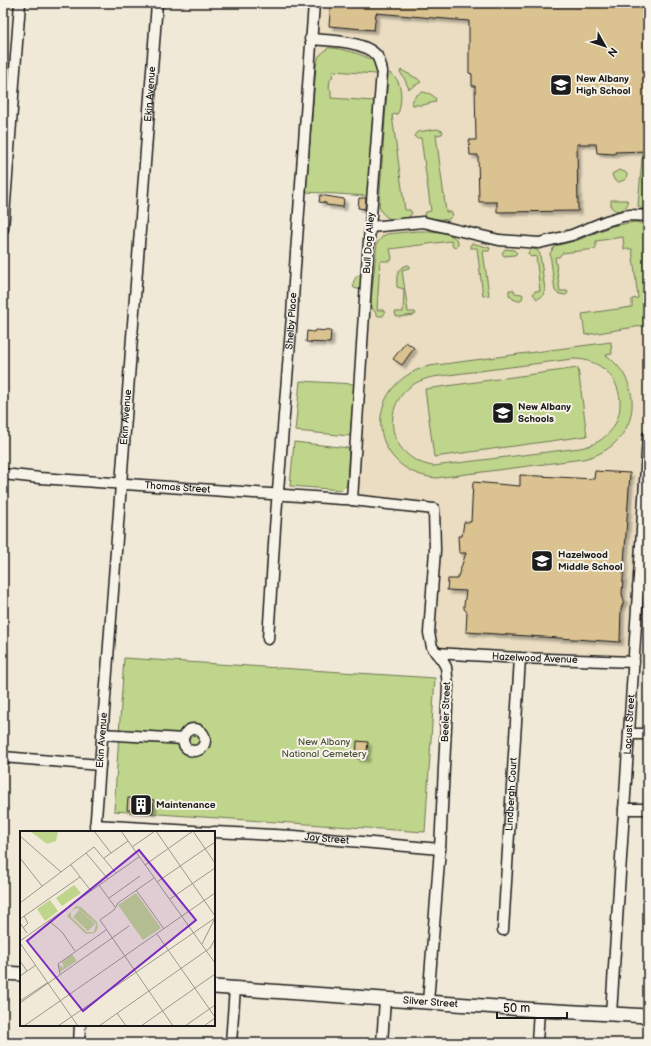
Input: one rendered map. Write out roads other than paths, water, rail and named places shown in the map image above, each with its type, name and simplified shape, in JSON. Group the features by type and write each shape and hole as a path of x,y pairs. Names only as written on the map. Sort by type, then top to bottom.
{"main road":[{"path":"3,973 20,974"},
{"name":"Silver Street","path":"215,987 385,1000 648,1016"}],"street":[{"path":"3,229 20,3"},
{"name":"Ekin Avenue","path":"95,828 157,3"},
{"name":"Shelby Place","path":"268,639 292,316 310,39 314,3"},
{"name":"Bull Dog Alley","path":"310,39 331,40 364,48 377,56 381,63 382,71 352,500"},
{"path":"370,227 423,222 498,240 539,243 572,235 606,221 623,216 648,216"},
{"name":"Locust Street","path":"611,1014 634,662 643,587 648,436"},
{"name":"Thomas Street","path":"3,474 121,484 352,500"},
{"name":"Beeler Street","path":"352,500 434,509 436,550 429,633 430,641 446,667 448,686 440,849 428,1002"},
{"name":"Hazelwood Avenue","path":"436,653 634,662"},
{"name":"Lindbergh Court","path":"503,930 520,658"},
{"path":"102,734 183,739"},
{"path":"629,734 648,734"},
{"path":"3,757 100,765"},
{"path":"624,809 648,809"},
{"path":"95,828 180,831"},
{"name":"Jay Street","path":"215,832 294,836 440,849"},
{"path":"231,1043 235,988"},
{"path":"382,1043 385,1000"},
{"path":"537,1043 539,1010"},
{"path":"79,1043 80,1026"}],"place":[{"name":"New Albany High School","path":"561,85"},
{"name":"New Albany Schools","path":"503,413"},
{"name":"Hazelwood Middle School","path":"542,561"},
{"name":"Maintenance","path":"141,805"}],"park label":[{"name":"New Albany National Cemetery","path":"324,748"}]}
